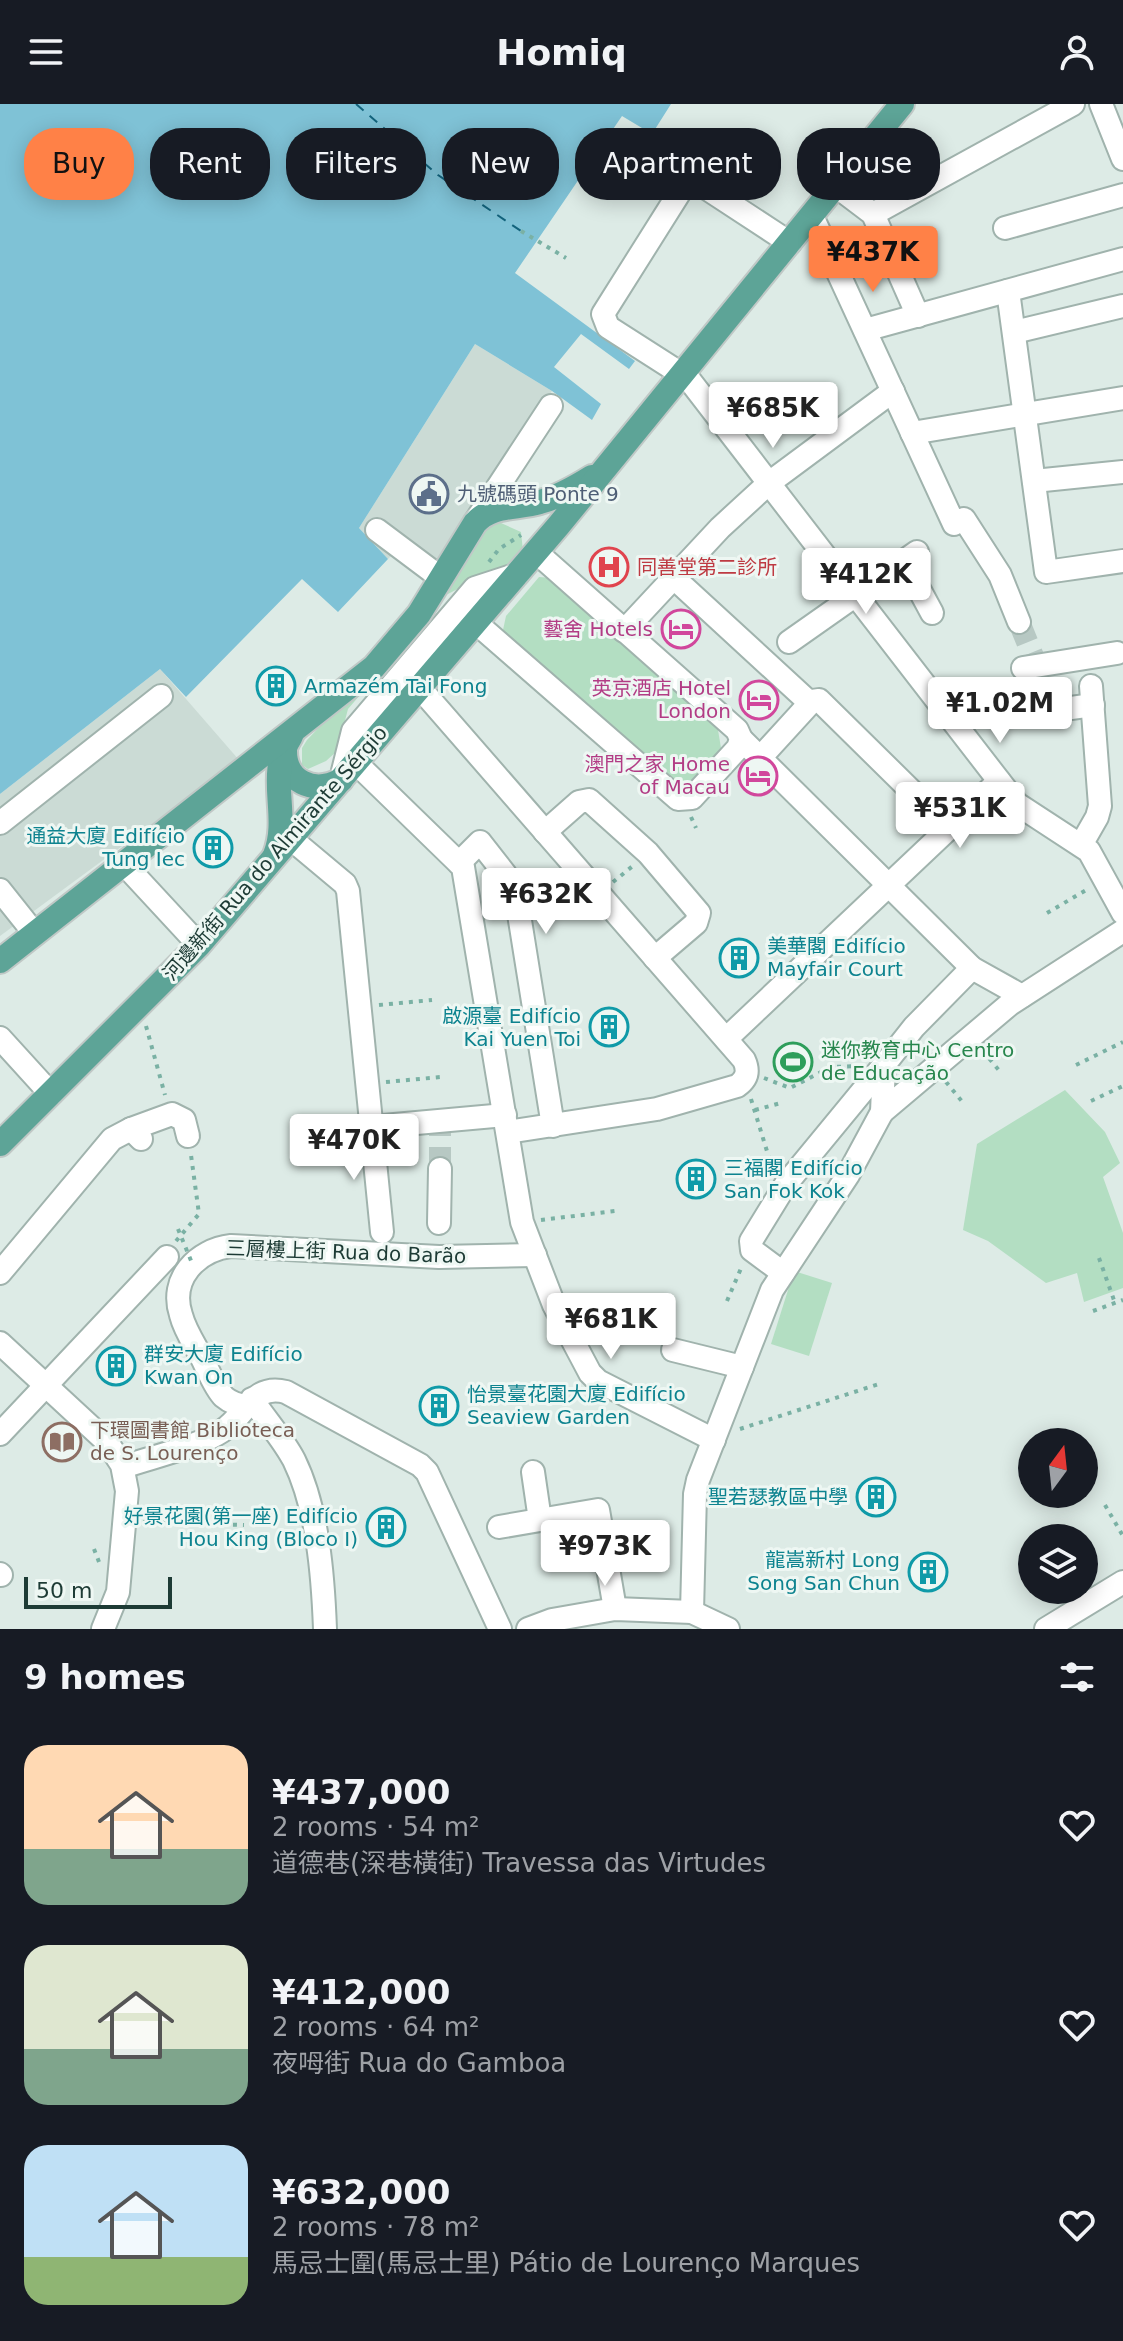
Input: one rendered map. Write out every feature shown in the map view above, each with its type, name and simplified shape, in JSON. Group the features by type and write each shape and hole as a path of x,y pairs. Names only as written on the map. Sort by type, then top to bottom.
{"main road":[{"path":"883,128 902,104"},
{"path":"0,961 374,667 419,614 484,513 541,502 569,491 595,475 618,455 825,200"},
{"name":"河邊新街 Rua do Almirante Sérgio","path":"0,1144 199,945 518,574 534,540 618,455"},
{"path":"506,509 516,513 534,540"},
{"path":"293,733 285,752 286,764 299,782 321,788 348,771"},
{"path":"282,848 278,766 293,733"}],"street":[{"path":"873,214 1073,104"},
{"path":"1101,104 1123,159"},
{"path":"1005,228 1123,195"},
{"path":"674,200 603,314 608,327 684,374 825,556"},
{"path":"724,200 790,243"},
{"path":"854,200 873,214 918,316"},
{"path":"812,216 954,524 964,519 1000,575 1019,622"},
{"path":"865,330 1123,259"},
{"path":"1008,291 1046,572 1123,561"},
{"path":"1014,332 1123,306"},
{"path":"624,631 720,528 769,483 893,391"},
{"path":"912,433 1123,398"},
{"path":"475,523 551,406"},
{"path":"1034,481 1123,472"},
{"path":"377,530 441,578"},
{"path":"534,540 624,631 737,730 741,739 972,968 1022,996"},
{"path":"789,642 853,592 911,556 932,613"},
{"path":"518,574 475,588 353,731 348,771 463,867 522,1222 554,1305 590,1373 598,1381 714,1440"},
{"path":"674,578 810,703"},
{"path":"853,592 1022,809 1081,845 1094,857 1123,913"},
{"path":"475,622 678,799 692,798 738,748 741,739"},
{"path":"1023,668 1117,653"},
{"path":"372,1127 553,1126 657,1109 737,1086 746,1074 744,1060 419,687"},
{"path":"0,823 161,696"},
{"path":"1049,711 1092,696 1100,806 1081,845"},
{"path":"760,758 810,703 821,701 949,828"},
{"path":"726,1039 999,781"},
{"path":"545,832 579,802 589,800 648,853 699,913 696,923 655,958"},
{"path":"459,863 480,842 505,874 518,908 553,1126"},
{"path":"282,848 345,884 348,891 382,1232"},
{"path":"124,864 199,945"},
{"path":"0,890 35,934"},
{"path":"692,1612 698,1480 772,1290 848,1175 882,1112 1022,996 1123,931"},
{"path":"783,1273 750,1246 764,1218 786,1184 914,1027 972,968"},
{"path":"0,1038 51,1094"},
{"path":"882,1112 884,1065"},
{"path":"0,1273 112,1139 136,1134 172,1114 184,1120 188,1136"},
{"path":"439,1223 440,1169"},
{"name":"三層樓上街 Rua do Barão","path":"192,1263 206,1253 231,1246 439,1257 535,1255"},
{"path":"0,1434 167,1257"},
{"path":"192,1263 180,1286 178,1304 182,1320 219,1391 230,1401 250,1402"},
{"path":"0,1343 107,1442 123,1467 127,1486 118,1592 106,1628"},
{"path":"673,1350 742,1367"},
{"path":"123,1467 216,1435 234,1423 250,1402 266,1391 286,1392 423,1468 430,1476 500,1629"},
{"path":"250,1402 293,1459 302,1484 323,1578 325,1629"},
{"path":"533,1472 540,1520"},
{"path":"499,1527 598,1510 615,1609"},
{"path":"1046,1629 1123,1582"},
{"path":"528,1629 552,1620 615,1609 692,1612 728,1629"}],"path":[{"path":"521,231 566,258"},
{"path":"483,569 499,549 534,540"},
{"path":"599,894 648,853"},
{"path":"1047,913 1098,883 1102,888 1108,884"},
{"path":"360,1006 432,1000"},
{"path":"971,1037 1002,1074"},
{"path":"1076,1065 1123,1042"},
{"path":"154,1057 168,1104"},
{"path":"746,1074 790,1088 831,1067 848,1064"},
{"path":"934,1068 965,1105"},
{"path":"746,1074 770,1161"},
{"path":"368,1084 441,1077"},
{"path":"1091,1101 1123,1086"},
{"path":"755,1110 781,1103"},
{"path":"167,1257 170,1248 199,1214 188,1136"},
{"path":"522,1222 615,1211"},
{"path":"178,1229 192,1263"},
{"path":"727,1301 750,1246"},
{"path":"1099,1258 1115,1303"},
{"path":"1093,1311 1123,1300"},
{"path":"740,1429 882,1383"},
{"path":"1105,1505 1123,1536"},
{"path":"124,1522 244,1525"}],"shaded area":[{"path":"475,344 552,391 430,585 394,553 388,559 359,528"},
{"path":"160,669 239,760 0,936 0,794"}],"green space":[{"path":"501,523 521,532 523,551 505,570 446,595 348,709 337,751 326,761 308,769 302,765 302,748 307,740 425,616 470,539 490,524"},
{"path":"539,577 552,578 718,730 721,748 689,785 674,781 503,630 506,616"},
{"path":"1065,1090 1105,1132 1120,1163 1103,1177 1123,1233 1123,1288 1084,1302 1077,1273 1046,1283 988,1241 963,1230 977,1144"},
{"path":"794,1271 832,1283 809,1356 771,1344"}],"water":[{"path":"0,104 671,104 656,128 642,128 622,116 614,128 575,128 575,185 515,273 635,361 629,369 581,334 554,367 601,404 592,420 552,391 475,344 359,528 388,559 338,612 302,579 186,697 160,669 0,794"}],"ferry route":[{"path":"356,104 438,175 521,231"}],"tunnel":[{"path":"825,556 850,588"},
{"path":"1019,622 1037,666"},
{"path":"440,1121 440,1169"}],"place":[{"name":"九號碼頭 Ponte 9","path":"429,494"},
{"name":"同善堂第二診所","path":"609,567"},
{"name":"藝舍 Hotels","path":"681,629"},
{"name":"Armazém Tai Fong","path":"276,686"},
{"name":"英京酒店 Hotel London","path":"759,700"},
{"name":"澳門之家 Home of Macau","path":"758,776"},
{"name":"通益大廈 Edifício Tung Iec","path":"213,848"},
{"name":"美華閣 Edifício Mayfair Court","path":"739,958"},
{"name":"啟源臺 Edifício Kai Yuen Toi","path":"609,1027"},
{"name":"迷你教育中心 Centro de Educação","path":"793,1062"},
{"name":"三福閣 Edifício San Fok Kok","path":"696,1179"},
{"name":"群安大廈 Edifício Kwan On","path":"116,1366"},
{"name":"怡景臺花園大廈 Edifício Seaview Garden","path":"439,1406"},
{"name":"下環圖書館 Biblioteca de S. Lourenço","path":"62,1442"},
{"name":"聖若瑟教區中學","path":"876,1497"},
{"name":"好景花園(第一座) Edifício Hou King (Bloco I)","path":"386,1527"},
{"name":"龍嵩新村 Long Song San Chun","path":"928,1572"}]}
